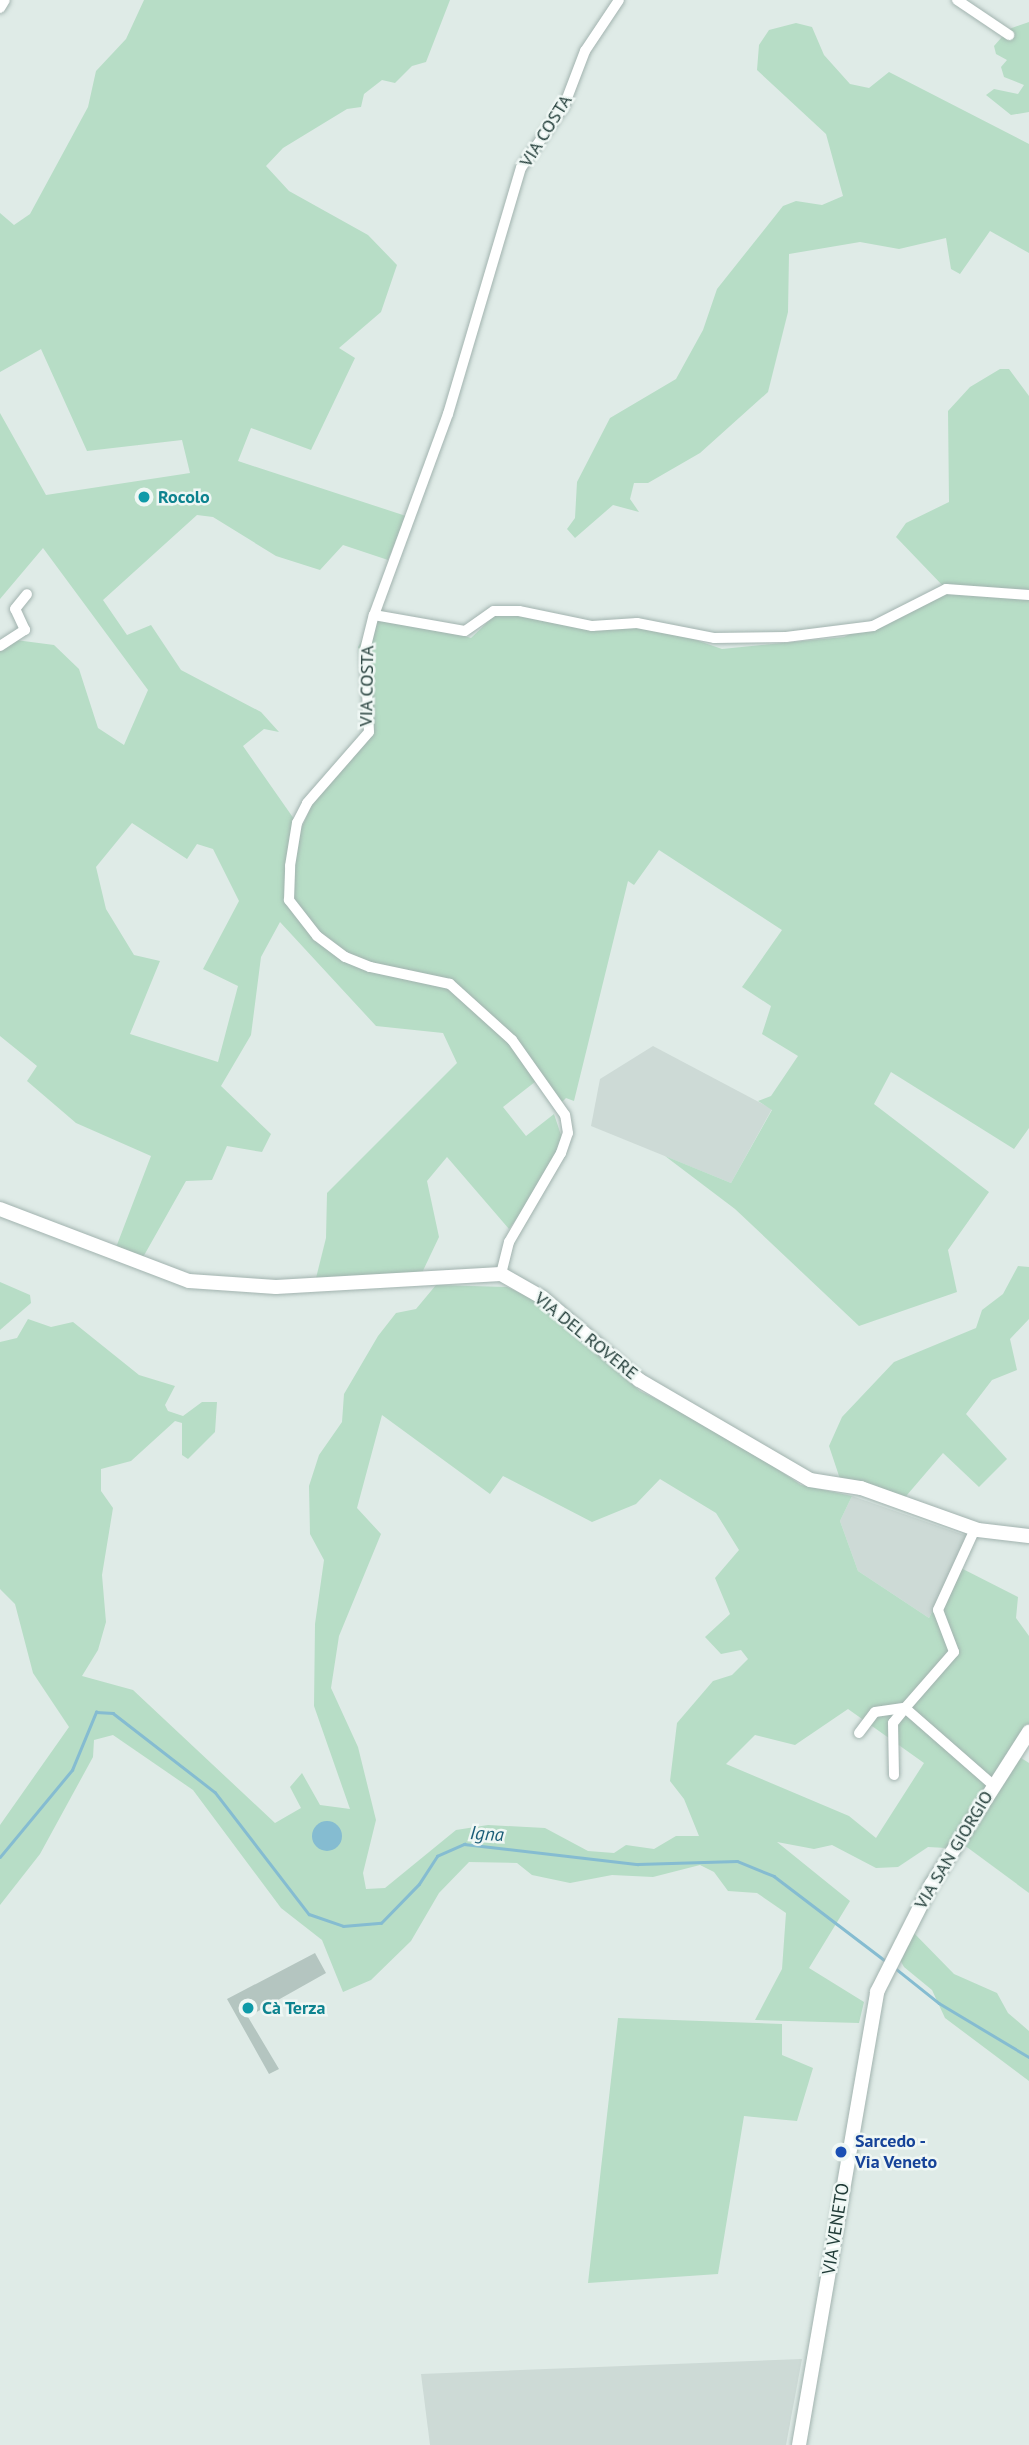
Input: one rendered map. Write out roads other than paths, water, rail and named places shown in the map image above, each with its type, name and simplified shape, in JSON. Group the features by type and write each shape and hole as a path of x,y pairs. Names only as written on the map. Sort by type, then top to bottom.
{"street":[{"path":"0,8 5,0"},
{"name":"VIA COSTA","path":"501,1274 509,1242 561,1153 568,1133 565,1115 512,1040 450,984 345,957 317,936 289,900 297,823 318,788 369,732 365,650 374,615 448,414 521,168 564,106 585,51 619,0"},
{"path":"957,0 1010,35"},
{"path":"374,615 465,631 494,611 519,611 592,626 637,623 714,638 786,637 873,626 946,589 1029,595"},
{"path":"0,646 25,630 15,609 27,594"},
{"path":"0,1209 189,1281 276,1287 501,1274"},
{"name":"VIA DEL ROVERE","path":"501,1274 543,1298 639,1380 810,1480 872,1492 975,1529 1029,1536"},
{"path":"894,1775 893,1723 954,1652 938,1611 975,1529"},
{"path":"859,1733 875,1712 905,1708 993,1785"},
{"name":"VIA SAN GIORGIO","path":"885,1972 993,1785 1029,1732"},
{"name":"VIA VENETO","path":"799,2445 867,2032 885,1972"}],"water":[{"path":"327,1821 338,1825 342,1836 338,1847 327,1851 316,1847 312,1836 316,1825"}],"waterway":[{"name":"Igna","path":"0,1857 72,1770 96,1712 113,1713 215,1792 309,1914 343,1926 381,1923 419,1884 437,1856 464,1844 638,1864 737,1861 774,1876 887,1962"},
{"name":"Igna","path":"895,1968 939,2003 1029,2057"}],"place":[{"name":"Rocolo","path":"144,497"},
{"name":"Cà Terza","path":"248,2008"},
{"name":"Sarcedo - Via Veneto","path":"841,2152"}]}
